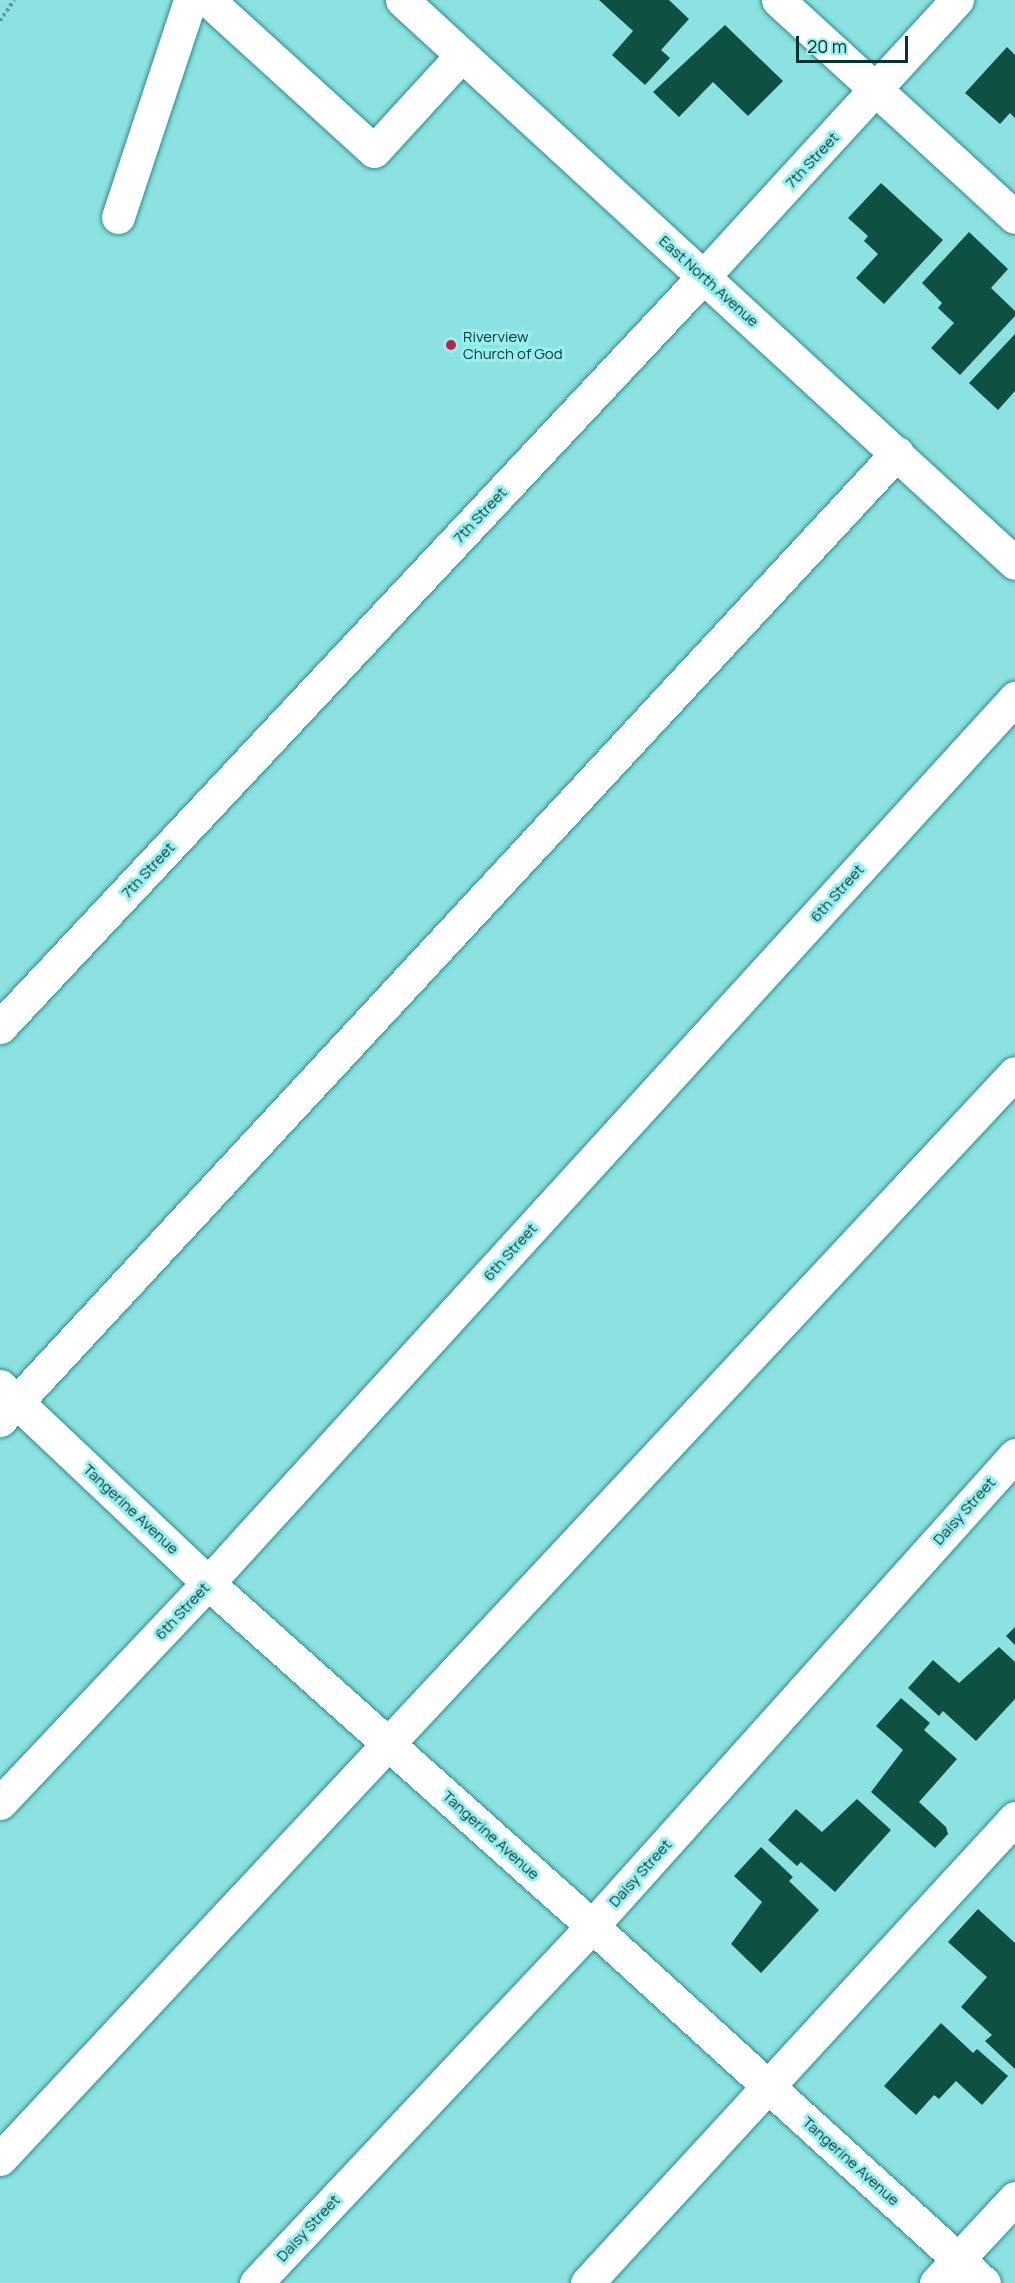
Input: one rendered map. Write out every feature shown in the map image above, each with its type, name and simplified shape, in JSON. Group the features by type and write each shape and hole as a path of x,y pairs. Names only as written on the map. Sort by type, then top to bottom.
{"street":[{"path":"118,217 189,0"},
{"path":"208,0 374,151 462,55"},
{"name":"East North Avenue","path":"402,0 1015,563"},
{"path":"778,0 1015,217"},
{"name":"7th Street","path":"0,1027 703,277 957,0"},
{"path":"6,1402 897,453"},
{"name":"6th Street","path":"0,1803 208,1583 1015,698"},
{"path":"0,2159 1015,1073"},
{"name":"Tangerine Avenue","path":"6,1402 592,1926 984,2283"},
{"name":"Daisy Street","path":"256,2283 592,1926 1015,1455"},
{"path":"587,2283 1015,1818"},
{"path":"936,2283 1015,2198"}],"path":[{"path":"0,21 14,0"}],"building":[{"path":"599,0 669,0 689,19 661,50 670,58 645,85 612,55 633,31"},
{"path":"725,25 783,81 748,116 713,82 679,117 653,92"},
{"path":"1007,47 1015,55 1015,118 1010,113 1000,124 965,93"},
{"path":"881,183 943,240 884,304 856,278 878,254 864,241 868,236 848,218"},
{"path":"969,232 1008,269 991,288 1015,311 1015,316 960,375 931,348 954,323 938,308 942,303 922,283"},
{"path":"1015,334 1015,391 998,410 969,383"},
{"path":"1015,1627 1015,1645 1006,1636"},
{"path":"999,1647 1015,1662 1015,1699 976,1741 943,1711 939,1716 908,1688 933,1660 959,1683"},
{"path":"901,1698 930,1723 924,1730 957,1759 919,1802 946,1827 948,1834 935,1848 871,1792 903,1750 876,1726"},
{"path":"857,1799 891,1830 835,1892 801,1862 797,1866 768,1840 796,1809 822,1832"},
{"path":"761,1847 793,1877 789,1881 819,1910 761,1973 731,1944 762,1902 734,1876"},
{"path":"978,1909 1015,1943 1015,2069 985,2041 992,2035 961,2007 987,1977 948,1942"},
{"path":"941,2023 973,2053 977,2049 1008,2076 982,2105 956,2081 939,2099 934,2095 916,2115 884,2086"}],"place":[{"name":"Riverview Church of God","path":"451,345"}]}
